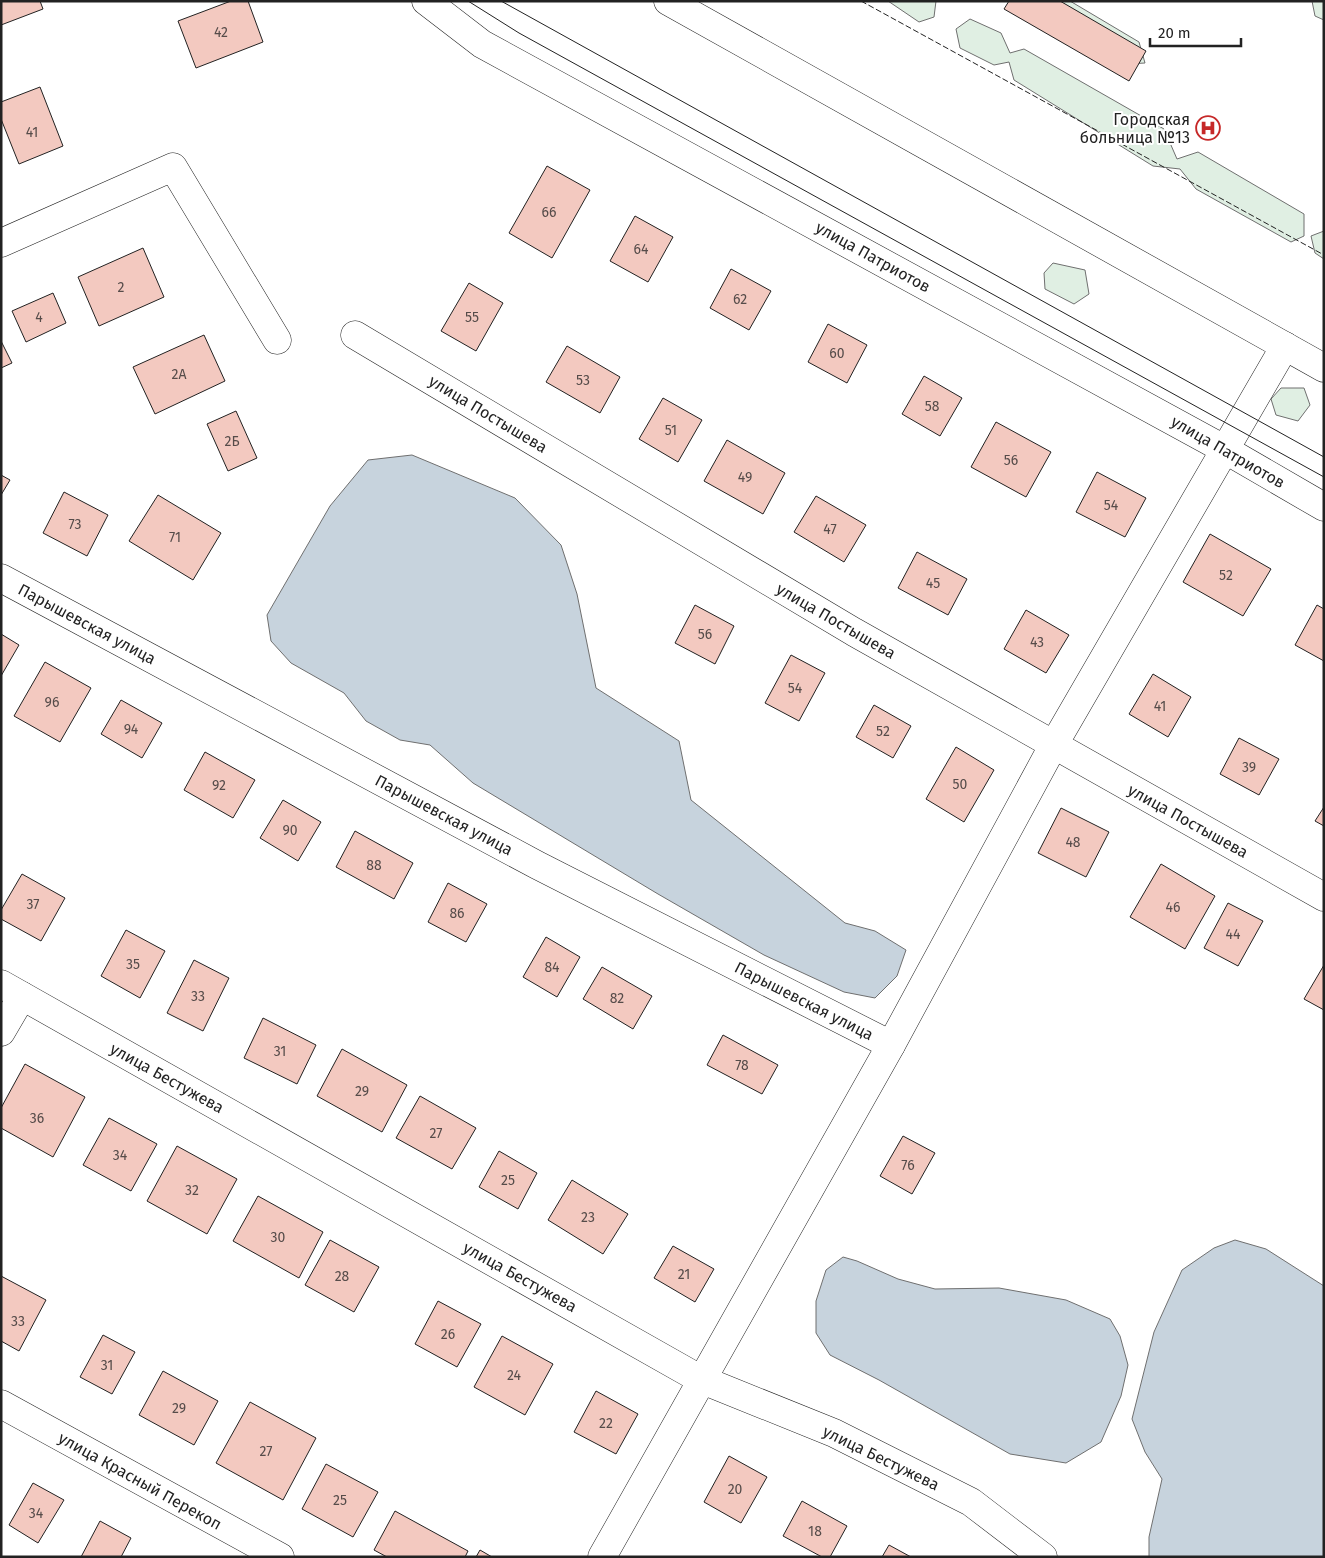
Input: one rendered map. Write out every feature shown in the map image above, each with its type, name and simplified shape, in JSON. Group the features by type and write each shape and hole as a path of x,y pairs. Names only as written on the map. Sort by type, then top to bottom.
{"street":[{"name":"улица Патриотов","path":"426,1 482,44 1224,449 1324,507"},
{"path":"668,1 1324,368"},
{"path":"1,243 173,167 277,340"},
{"name":"улица Постышева","path":"355,335 854,632 1053,746 1324,897"},
{"path":"602,1557 700,1379 891,1045 1053,746 1285,346"},
{"name":"Парышевская улица","path":"1,578 537,865 891,1045"},
{"path":"1,1032 12,990"},
{"name":"улица Бестужева","path":"12,990 700,1379 834,1434 971,1502 1043,1557"},
{"name":"улица Красный Перекоп","path":"1,1404 280,1557"}],"green space":[{"path":"888,1 936,1 934,17 919,22"},
{"path":"1031,1 1070,1 1139,42 1145,63 1127,64"},
{"path":"1312,1 1324,1 1324,20 1315,16"},
{"path":"970,19 1001,33 1010,53 1024,49 1164,129 1177,159 1198,152 1304,214 1304,236 1291,242 1196,189 1180,169 1153,166 1014,80 1009,62 994,65 960,48 956,29"},
{"path":"1324,231 1324,259 1315,253 1311,236"},
{"path":"1053,263 1085,270 1089,294 1074,304 1045,289 1044,273"},
{"path":"1281,388 1304,388 1310,405 1298,421 1276,415 1271,399"}],"shaded area":[{"path":"412,455 515,498 561,545 577,594 596,688 679,741 691,800 845,923 875,931 906,950 897,976 875,998 844,992 764,955 658,894 473,783 430,745 400,740 366,721 344,693 291,663 271,641 267,615 330,506 368,460"},
{"path":"1235,1240 1266,1249 1324,1286 1324,1557 1149,1557 1149,1537 1162,1479 1145,1452 1132,1419 1154,1332 1182,1270 1214,1248"},
{"path":"843,1257 898,1279 935,1289 999,1288 1066,1300 1110,1319 1120,1336 1128,1365 1121,1396 1101,1442 1066,1463 1010,1454 879,1380 830,1355 816,1333 816,1301 826,1270"}],"building":[{"path":"1,1 40,1 43,9 1,25"},
{"path":"231,1 248,1 263,42 196,68 178,21"},
{"path":"1009,1 1060,1 1146,51 1129,81 1004,9"},
{"path":"40,87 63,146 19,164 1,119 1,102"},
{"path":"547,166 590,190 552,258 509,233"},
{"path":"635,216 673,237 648,282 610,261"},
{"path":"143,248 164,297 99,326 78,277"},
{"path":"731,269 771,291 749,330 710,308"},
{"path":"469,283 503,303 476,351 441,331"},
{"path":"53,293 66,323 26,342 12,311"},
{"path":"828,324 867,345 847,383 808,362"},
{"path":"204,335 225,381 155,414 133,367"},
{"path":"1,341 12,363 1,368"},
{"path":"567,346 620,377 600,413 546,382"},
{"path":"924,376 962,398 940,436 902,414"},
{"path":"663,398 702,420 678,462 639,439"},
{"path":"236,411 257,458 228,471 207,424"},
{"path":"996,422 1051,452 1026,497 971,467"},
{"path":"727,440 785,473 763,514 704,481"},
{"path":"1097,472 1146,498 1125,537 1076,512"},
{"path":"1,475 10,480 1,495"},
{"path":"64,492 108,515 87,556 43,533"},
{"path":"158,495 221,533 193,580 129,541"},
{"path":"816,496 866,525 844,562 794,532"},
{"path":"1210,534 1271,569 1243,616 1183,582"},
{"path":"917,552 967,579 948,615 898,588"},
{"path":"695,605 734,626 715,664 675,643"},
{"path":"1317,605 1324,609 1324,661 1295,645"},
{"path":"1026,610 1069,635 1046,673 1004,649"},
{"path":"1,634 19,645 1,676"},
{"path":"791,655 825,673 799,721 765,703"},
{"path":"45,662 91,688 60,742 14,716"},
{"path":"1153,674 1191,697 1168,737 1129,714"},
{"path":"121,700 162,723 142,758 101,734"},
{"path":"874,705 911,726 893,758 856,737"},
{"path":"1239,738 1279,759 1259,795 1220,774"},
{"path":"956,747 994,770 964,822 926,799"},
{"path":"205,752 255,780 233,818 184,790"},
{"path":"283,800 321,822 298,861 260,838"},
{"path":"1324,807 1324,826 1315,821"},
{"path":"1061,808 1109,832 1086,877 1038,853"},
{"path":"355,831 413,863 394,899 336,867"},
{"path":"1161,864 1215,896 1185,949 1130,917"},
{"path":"22,874 65,898 41,941 1,919 1,910"},
{"path":"448,883 487,904 466,942 428,922"},
{"path":"1228,903 1263,921 1238,966 1204,948"},
{"path":"126,930 165,951 140,998 101,976"},
{"path":"546,937 580,957 557,997 523,977"},
{"path":"194,960 229,978 203,1031 167,1013"},
{"path":"1324,965 1324,1010 1304,999"},
{"path":"602,967 652,996 633,1029 583,999"},
{"path":"263,1018 316,1045 297,1084 244,1058"},
{"path":"723,1035 778,1065 762,1094 707,1065"},
{"path":"342,1049 407,1085 382,1132 317,1096"},
{"path":"25,1064 85,1097 53,1157 1,1128 1,1108"},
{"path":"420,1096 476,1128 452,1169 396,1138"},
{"path":"109,1118 157,1144 131,1191 83,1165"},
{"path":"903,1136 935,1153 912,1194 880,1176"},
{"path":"177,1146 237,1179 207,1234 147,1201"},
{"path":"499,1151 537,1173 518,1209 479,1187"},
{"path":"572,1180 628,1214 603,1254 548,1220"},
{"path":"258,1196 323,1232 299,1278 233,1241"},
{"path":"330,1240 379,1267 354,1312 305,1285"},
{"path":"673,1246 714,1269 695,1302 654,1278"},
{"path":"1,1276 46,1300 19,1351 1,1341"},
{"path":"438,1301 481,1324 457,1367 415,1344"},
{"path":"103,1335 135,1352 112,1394 80,1377"},
{"path":"502,1336 553,1364 525,1415 474,1387"},
{"path":"163,1371 218,1401 194,1445 139,1415"},
{"path":"596,1391 638,1414 616,1454 574,1432"},
{"path":"250,1402 316,1438 283,1500 216,1463"},
{"path":"729,1456 767,1477 741,1523 704,1502"},
{"path":"326,1464 378,1492 353,1537 302,1509"},
{"path":"33,1483 64,1500 38,1543 9,1525"},
{"path":"802,1501 847,1526 830,1557 822,1557 783,1536"},
{"path":"395,1511 468,1551 465,1557 387,1557 374,1550"},
{"path":"100,1521 131,1538 121,1557 81,1557"},
{"path":"889,1545 911,1557 882,1557"},
{"path":"480,1550 492,1557 476,1557"}],"tram line":[{"path":"468,1 519,33 1324,477"},
{"path":"501,1 1324,457"}],"fence":[{"path":"861,1 1324,255"}],"place":[{"name":"Городская больница №13","path":"1208,128"}]}
